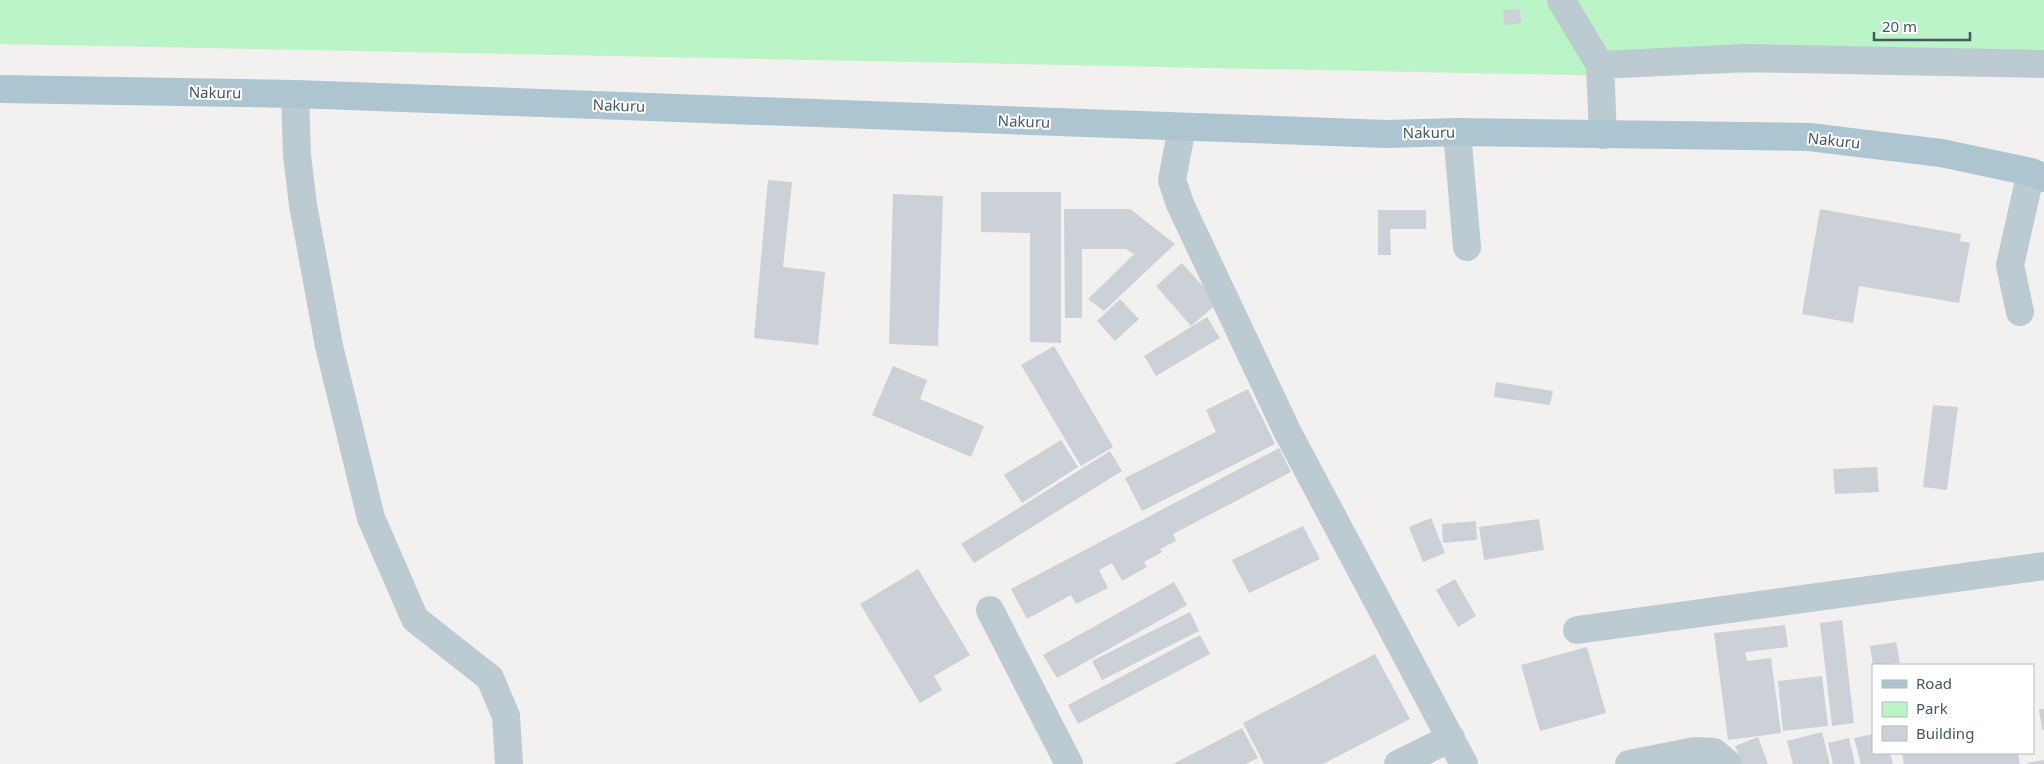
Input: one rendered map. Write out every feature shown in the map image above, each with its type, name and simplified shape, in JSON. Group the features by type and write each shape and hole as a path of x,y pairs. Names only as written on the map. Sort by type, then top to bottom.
{"main road":[{"name":"Nakuru","path":"0,89 296,94 1182,128 1387,134 1457,132 1809,137 1941,153 2038,175"}],"street":[{"path":"1561,0 1600,65 1604,135"},
{"path":"1600,65 1745,58 2044,64"},
{"path":"296,94 297,156 303,204 329,346 371,518 415,619 490,678 506,716 509,764"},
{"path":"1182,128 1172,180 1180,204 1287,431 1464,764"},
{"path":"1457,132 1466,246"},
{"path":"2020,312 2010,265 2038,175"},
{"path":"1577,630 2044,566"},
{"path":"990,610 1069,764"},
{"path":"1398,764 1451,738"},
{"path":"1630,764 1695,751 1714,752 1728,764"}],"green space":[{"path":"0,0 2044,0 2044,66 1619,76 0,44"}],"building":[{"path":"1520,9 1521,23 1504,25 1503,10"},
{"path":"768,180 792,182 783,267 825,272 818,345 754,338"},
{"path":"981,192 1061,192 1061,343 1030,342 1030,233 981,232"},
{"path":"893,194 943,196 938,346 889,344"},
{"path":"1064,209 1130,209 1175,244 1104,311 1088,299 1134,254 1126,249 1082,249 1082,318 1065,318"},
{"path":"1820,209 1961,234 1960,241 1970,243 1959,303 1859,286 1853,323 1802,314"},
{"path":"1378,210 1426,210 1426,229 1390,229 1391,255 1378,255"},
{"path":"1182,263 1218,303 1191,326 1156,286"},
{"path":"1120,299 1139,319 1115,341 1097,321"},
{"path":"1207,317 1220,338 1156,376 1144,356"},
{"path":"1054,346 1113,447 1081,466 1021,365"},
{"path":"893,366 927,380 920,399 984,426 971,457 872,415"},
{"path":"1496,382 1553,391 1550,405 1494,397"},
{"path":"1248,389 1275,444 1142,511 1125,478 1216,432 1206,410"},
{"path":"1933,405 1958,407 1947,490 1923,487"},
{"path":"1061,440 1078,467 1022,503 1004,475"},
{"path":"1279,448 1291,472 1173,534 1176,541 1160,549 1162,552 1144,562 1147,567 1122,581 1112,563 1099,570 1108,588 1076,604 1071,595 1027,619 1011,589"},
{"path":"1110,451 1122,471 974,563 961,544"},
{"path":"1877,467 1879,492 1835,494 1833,469"},
{"path":"1431,518 1445,553 1423,562 1409,527"},
{"path":"1539,519 1544,550 1484,560 1479,527"},
{"path":"1476,521 1477,540 1443,543 1442,524"},
{"path":"1303,526 1320,559 1249,593 1232,560"},
{"path":"918,569 970,655 934,676 942,690 920,703 860,604"},
{"path":"1455,579 1476,616 1458,627 1436,590"},
{"path":"1174,582 1187,605 1057,678 1043,655"},
{"path":"1190,612 1199,631 1102,680 1092,661"},
{"path":"1842,620 1854,723 1832,726 1820,623"},
{"path":"1785,625 1788,647 1745,652 1747,661 1771,658 1781,733 1728,740 1714,633"},
{"path":"1200,635 1210,654 1078,724 1068,705"},
{"path":"1896,642 1900,663 1873,664 1870,646"},
{"path":"1587,647 1606,713 1540,731 1521,665"},
{"path":"1375,654 1410,719 1323,764 1264,764 1243,723"},
{"path":"1822,676 1828,726 1783,731 1778,681"},
{"path":"2039,709 2044,709 2044,730 2042,730"},
{"path":"1242,728 1258,758 1246,764 1173,764"},
{"path":"1822,732 1830,764 1793,764 1787,741"},
{"path":"1872,734 1872,754 1890,754 1893,764 1861,764 1854,738"},
{"path":"1758,737 1768,764 1742,764 1735,746"},
{"path":"1849,738 1855,764 1833,764 1828,743"},
{"path":"1902,754 2018,754 2020,764 1904,764"},
{"path":"2044,760 2044,764 2027,763"}]}
